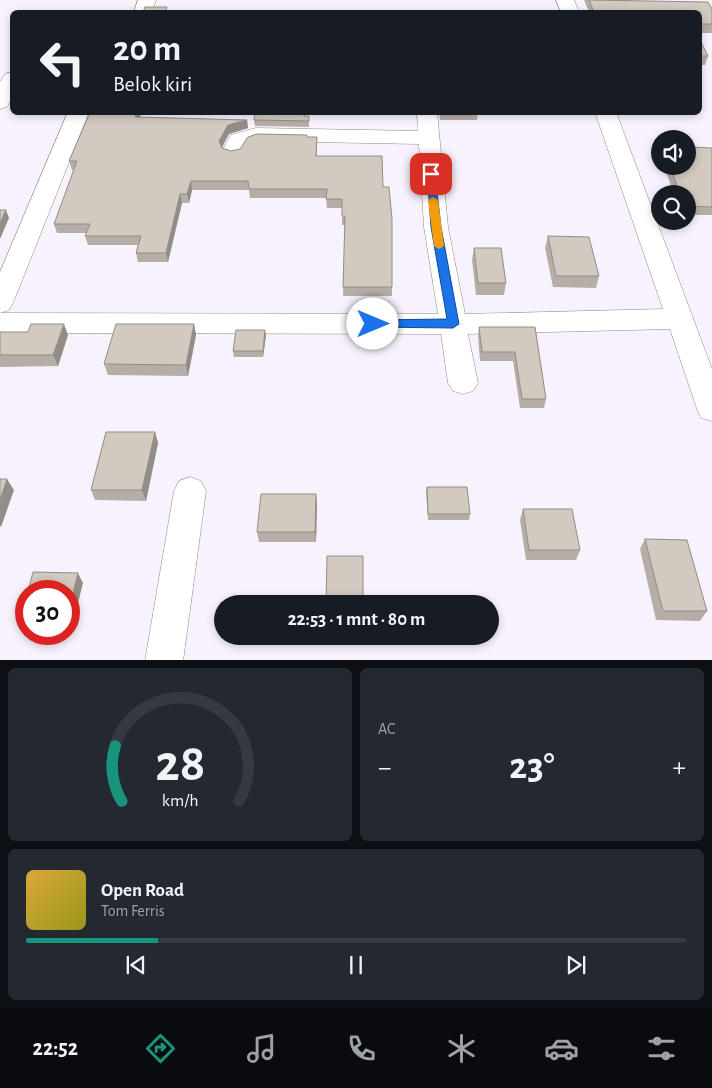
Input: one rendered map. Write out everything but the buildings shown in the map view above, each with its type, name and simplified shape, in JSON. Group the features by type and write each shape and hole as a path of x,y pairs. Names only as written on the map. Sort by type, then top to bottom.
{"street":[{"path":"0,103 10,82"},
{"path":"0,303 78,115"},
{"path":"427,115 427,138 436,227 463,382"},
{"path":"606,115 681,319 704,361 712,409"},
{"path":"233,151 239,140 256,134 427,138"},
{"path":"0,323 453,324 681,319"},
{"path":"164,660 190,491"}],"slow traffic":[{"path":"433,200 439,246"}],"route":[{"path":"373,324 453,324 436,227 431,174"}]}
